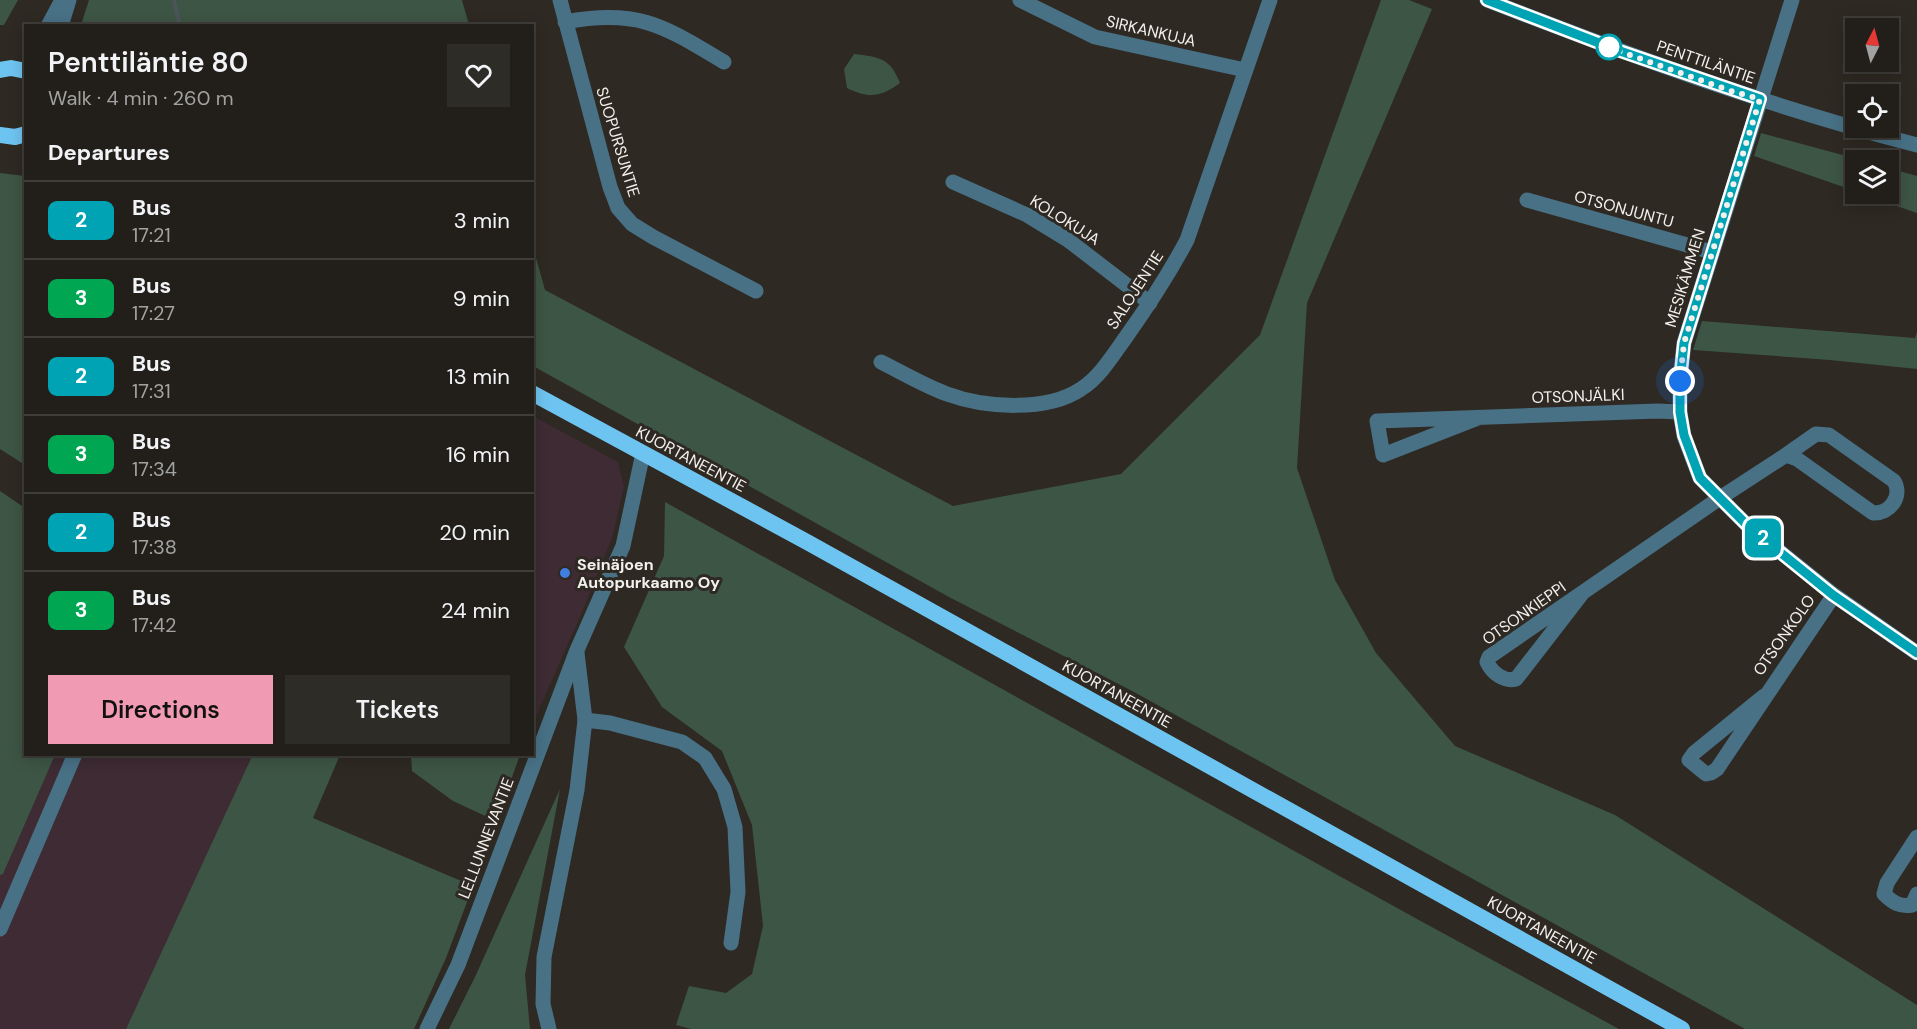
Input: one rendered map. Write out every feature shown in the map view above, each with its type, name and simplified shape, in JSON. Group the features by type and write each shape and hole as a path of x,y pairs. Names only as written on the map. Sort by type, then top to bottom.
{"highway":[{"path":"0,135 9,138 24,136"},
{"name":"KUORTANEENTIE","path":"534,394 994,646 1682,1029"}],"street":[{"path":"49,24 62,0"},
{"path":"62,24 69,0"},
{"name":"SUOPURSUNTIE","path":"560,0 610,187 618,208 632,224 653,237 756,291"},
{"name":"SIRKANKUJA","path":"1020,0 1095,37 1245,70"},
{"name":"SALOJENTIE","path":"881,362 948,394 977,402 1013,405 1040,404 1063,398 1082,389 1096,376 1170,273 1186,240 1270,0"},
{"name":"PENTTILÄNTIE","path":"1487,0 1620,51 1760,99 1917,146"},
{"name":"MESIKÄMMEN","path":"1792,0 1684,343 1680,381 1680,412 1684,435 1700,478 1749,527 1833,595 1917,653"},
{"path":"565,22 615,17 642,20 668,29 724,62"},
{"name":"KOLOKUJA","path":"953,182 1027,215 1068,240 1150,303"},
{"name":"OTSONJUNTU","path":"1527,200 1712,252"},
{"name":"OTSONJÄLKI","path":"1478,418 1383,455 1377,421 1478,418 1680,412"},
{"name":"OTSONKIEPPI","path":"1581,595 1516,679 1509,681 1503,679 1489,667 1487,662 1490,657 1816,434 1829,435 1894,481 1898,494 1888,509 1881,513 1873,513 1797,459 1786,455"},
{"name":"LELLUNNEVANTIE","path":"427,1029 458,965 577,650 623,546 643,453"},
{"name":"OTSONKOLO","path":"1764,696 1694,753 1689,760 1706,774 1716,769 1833,595"},
{"path":"549,1029 543,1004 544,957 577,790 585,720 577,650"},
{"path":"585,720 610,723 682,742 705,758 724,789 735,827 738,892 731,943"},
{"path":"0,928 74,756"},
{"path":"1917,837 1887,883 1884,894 1903,907 1912,905 1917,894"}],"shaded area":[{"name":"Seinäjoen Autopurkaamo Oy","path":"534,417 618,462 624,487 613,535 534,721"},
{"path":"55,756 253,756 126,1029 0,1029 0,875 3,873"}],"green space":[{"path":"0,0 18,0 4,25 0,25"},
{"path":"89,0 462,0 469,24 81,24"},
{"path":"1381,0 1409,0 1432,9 1307,303 1297,468 1335,580 1376,653 1455,746 1615,815 1917,1005 1917,1029 1745,1029 1134,692 949,597 534,367 534,251 545,290 953,506 1121,474 1260,335"},
{"path":"854,54 883,60 892,68 900,83 875,95 862,94 847,88 844,69"},
{"path":"1761,133 1845,156 1845,188 1754,156"},
{"path":"1899,171 1917,176 1917,213 1891,204 1899,204"},
{"path":"0,173 24,176 24,464 0,449"},
{"path":"1702,321 1915,338 1917,332 1917,369 1693,350"},
{"path":"0,491 24,507 24,756 55,756 3,874 0,875"},
{"path":"665,502 1619,1029 691,1029 676,1025 689,986 726,993 752,974 763,926 752,825 722,751 662,707 624,647 664,556"},
{"path":"252,756 340,756 313,818 473,886 446,958 414,1029 126,1029"},
{"path":"411,756 520,756 496,821 453,801 412,771"},
{"path":"560,789 525,975 530,1029 449,1029 475,977"}],"waterway":[{"path":"174,0 180,24"}],"bus line":[{"name":"2","path":"1487,0 1620,51 1731,91 1760,99 1684,343 1680,412 1684,435 1700,478 1749,527 1833,595 1917,653"}],"place":[{"name":"Seinäjoen Autopurkaamo Oy","path":"565,573"}],"route":[{"path":"1609,47 1599,44 1731,91 1760,99 1684,343 1680,381"}]}
